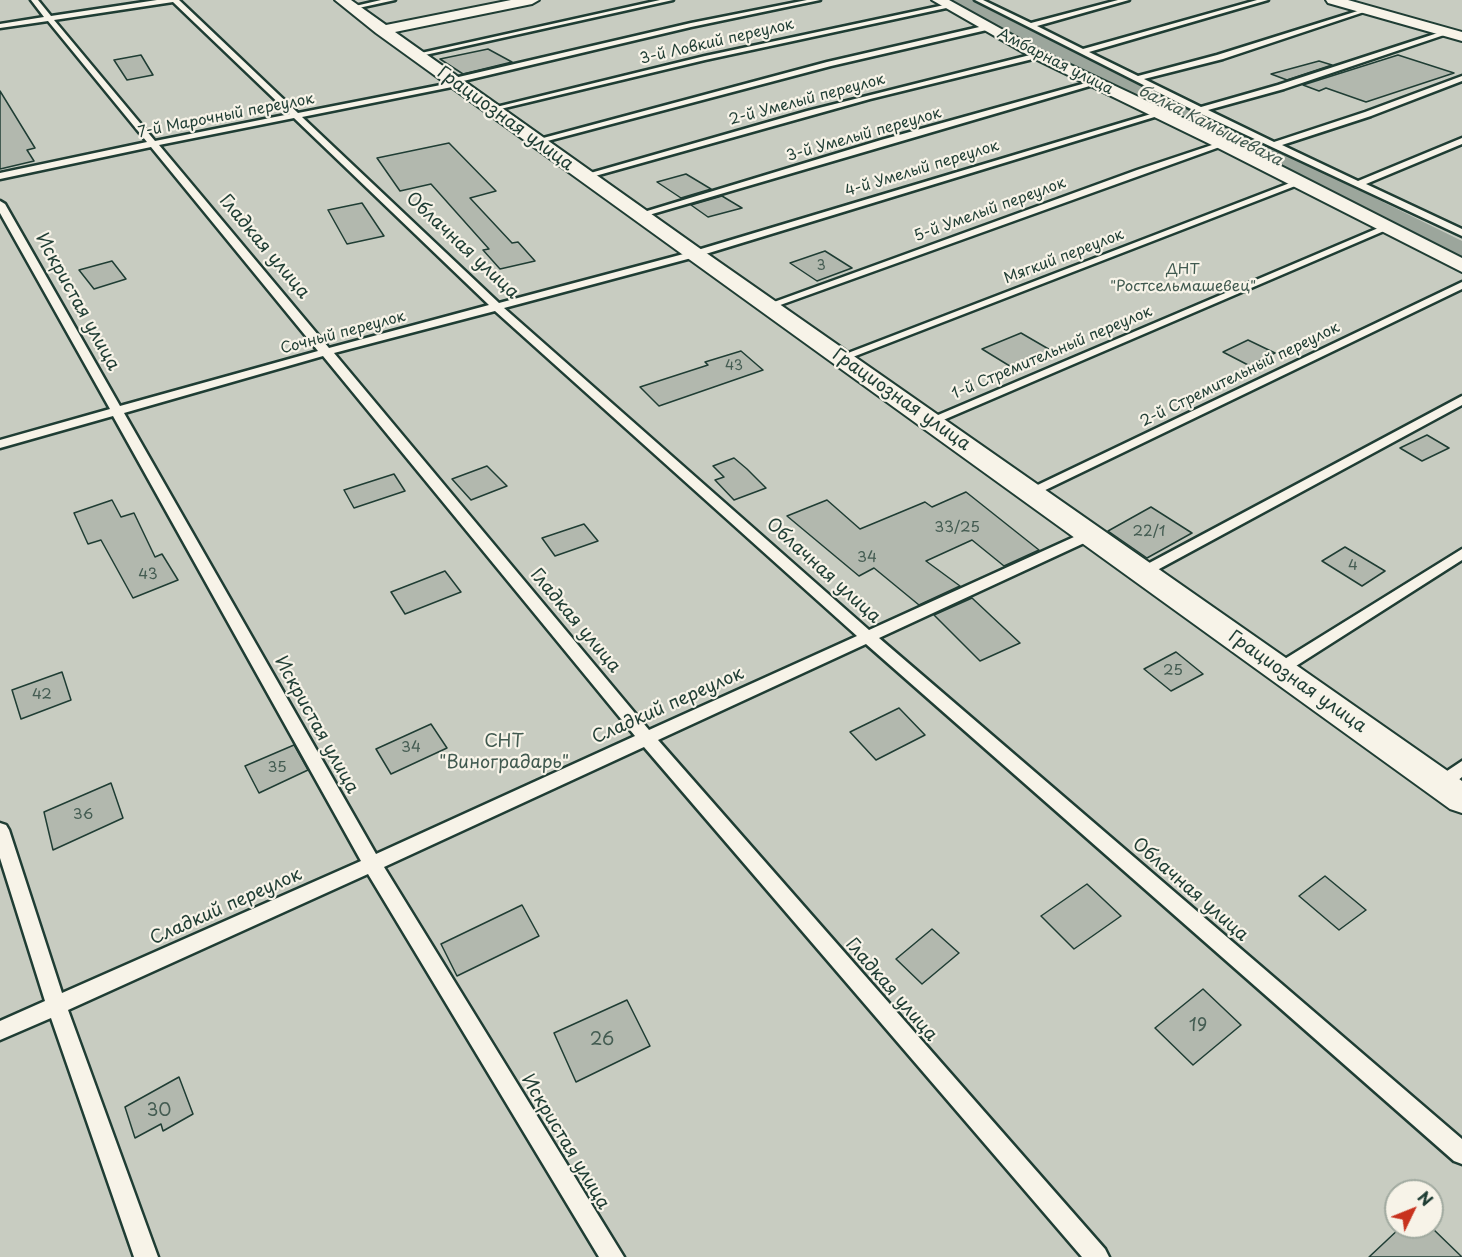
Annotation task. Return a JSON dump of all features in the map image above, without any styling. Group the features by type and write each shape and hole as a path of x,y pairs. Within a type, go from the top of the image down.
{"street":[{"path":"381,30 532,0"},
{"path":"1333,0 1462,38"},
{"name":"Амбарная улица","path":"944,3 1038,55 1224,144 1462,266"},
{"name":"Грациозная улица","path":"348,4 585,176 1462,799"}],"lane":[{"name":"Гладкая улица","path":"34,0 151,144 646,738 1097,1257"},
{"path":"0,26 171,0"},
{"name":"Облачная улица","path":"176,0 497,307 868,637 1462,1153"},
{"path":"348,4 392,0"},
{"path":"416,55 670,0"},
{"name":"7-й Марочный переулок","path":"0,176 455,83 691,25 817,0"},
{"path":"982,2 999,0"},
{"path":"1030,26 1126,0"},
{"path":"1081,52 1264,0"},
{"path":"982,2 1200,110 1462,233"},
{"name":"3-й Ловкий переулок","path":"492,109 944,3"},
{"path":"1137,79 1220,57 1366,10"},
{"path":"536,141 830,64 988,27"},
{"path":"1200,110 1281,87 1444,32"},
{"name":"2-й Умелый переулок","path":"585,176 831,107 1038,55"},
{"path":"1273,145 1368,114 1462,78"},
{"name":"3-й Умелый переулок","path":"639,214 1096,83"},
{"name":"4-й Умелый переулок","path":"695,254 1158,113"},
{"path":"1358,184 1462,141"},
{"name":"5-й Умелый переулок","path":"768,306 1224,144"},
{"name":"Мягкий переулок","path":"841,358 1298,183"},
{"name":"Искристая улица","path":"0,204 372,864 612,1257"},
{"path":"1450,227 1462,222"},
{"name":"1-й Стремительный переулок","path":"930,421 1386,228"},
{"name":"Сочный переулок","path":"0,444 326,352 695,254"},
{"name":"2-й Стремительный переулок","path":"1030,492 1462,285"},
{"path":"1143,572 1462,400"},
{"name":"Сладкий переулок","path":"0,1031 372,864 1090,535"},
{"path":"1280,669 1462,554"},
{"path":"1441,784 1462,768"},
{"path":"0,830 56,1004 146,1257"}],"green space":[{"name":"СНТ \"Виноградарь\"","path":"0,0 1323,0 1462,41 1462,1257 0,1257"},
{"path":"1342,0 1462,0 1462,35"}],"building":[{"path":"488,49 512,62 463,74 440,59"},
{"path":"141,55 153,75 127,80 114,60"},
{"path":"1398,55 1454,73 1366,102 1326,88 1319,91 1303,85"},
{"path":"1319,61 1332,65 1287,80 1271,74"},
{"path":"0,91 35,148 27,150 34,161 0,169"},
{"path":"449,143 496,191 470,198 512,243 518,242 535,261 500,269 483,250 489,249 431,184 400,191 377,158"},
{"path":"686,174 711,189 681,198 657,182"},
{"path":"722,196 742,208 708,217 691,205"},
{"path":"362,203 384,236 347,244 328,210"},
{"path":"825,251 852,268 817,281 790,263"},
{"path":"112,261 126,279 94,289 79,270"},
{"path":"1021,333 1052,351 1013,368 982,349"},
{"path":"1248,340 1275,353 1250,366 1223,352"},
{"path":"741,351 763,370 659,406 640,387 708,365 705,362"},
{"path":"1427,435 1449,448 1422,461 1400,448"},
{"path":"734,458 766,488 734,500 715,480 724,477 713,466"},
{"path":"487,466 507,486 471,500 452,479"},
{"path":"394,474 405,491 354,508 344,490"},
{"path":"966,492 1039,550 1004,566 972,540 926,561 960,586 919,605 874,568 859,576 787,516 827,500 860,529 925,502 932,507"},
{"path":"112,500 121,517 134,513 155,557 162,554 178,580 133,598 101,540 88,544 74,513"},
{"path":"1151,507 1192,533 1147,558 1108,531"},
{"path":"584,524 598,541 555,556 542,538"},
{"path":"1345,547 1385,571 1362,586 1322,561"},
{"path":"445,571 461,592 405,614 391,592"},
{"path":"972,598 1020,643 980,661 934,615"},
{"path":"1176,652 1203,674 1171,691 1144,669"},
{"path":"62,672 71,700 21,719 12,690"},
{"path":"899,708 925,735 876,760 850,732"},
{"path":"431,724 447,748 391,774 376,749"},
{"path":"294,745 308,770 259,793 245,766"},
{"path":"111,783 123,818 53,850 44,812"},
{"path":"1325,876 1366,910 1339,930 1299,896"},
{"path":"1087,884 1121,916 1074,949 1041,916"},
{"path":"522,905 539,936 457,976 441,944"},
{"path":"932,929 959,953 922,984 896,959"},
{"path":"1203,989 1241,1025 1193,1065 1155,1028"},
{"path":"627,1000 650,1046 576,1082 554,1033"},
{"path":"179,1077 193,1114 163,1131 161,1124 135,1138 125,1107"},
{"path":"1388,1239 1443,1239 1462,1257 1369,1257"}],"waterway":[{"name":"балка Камышеваха","path":"957,0 1462,253"}],"park label":[{"name":"ДНТ \"Ростсельмашевец\"","path":"1183,278"}]}
